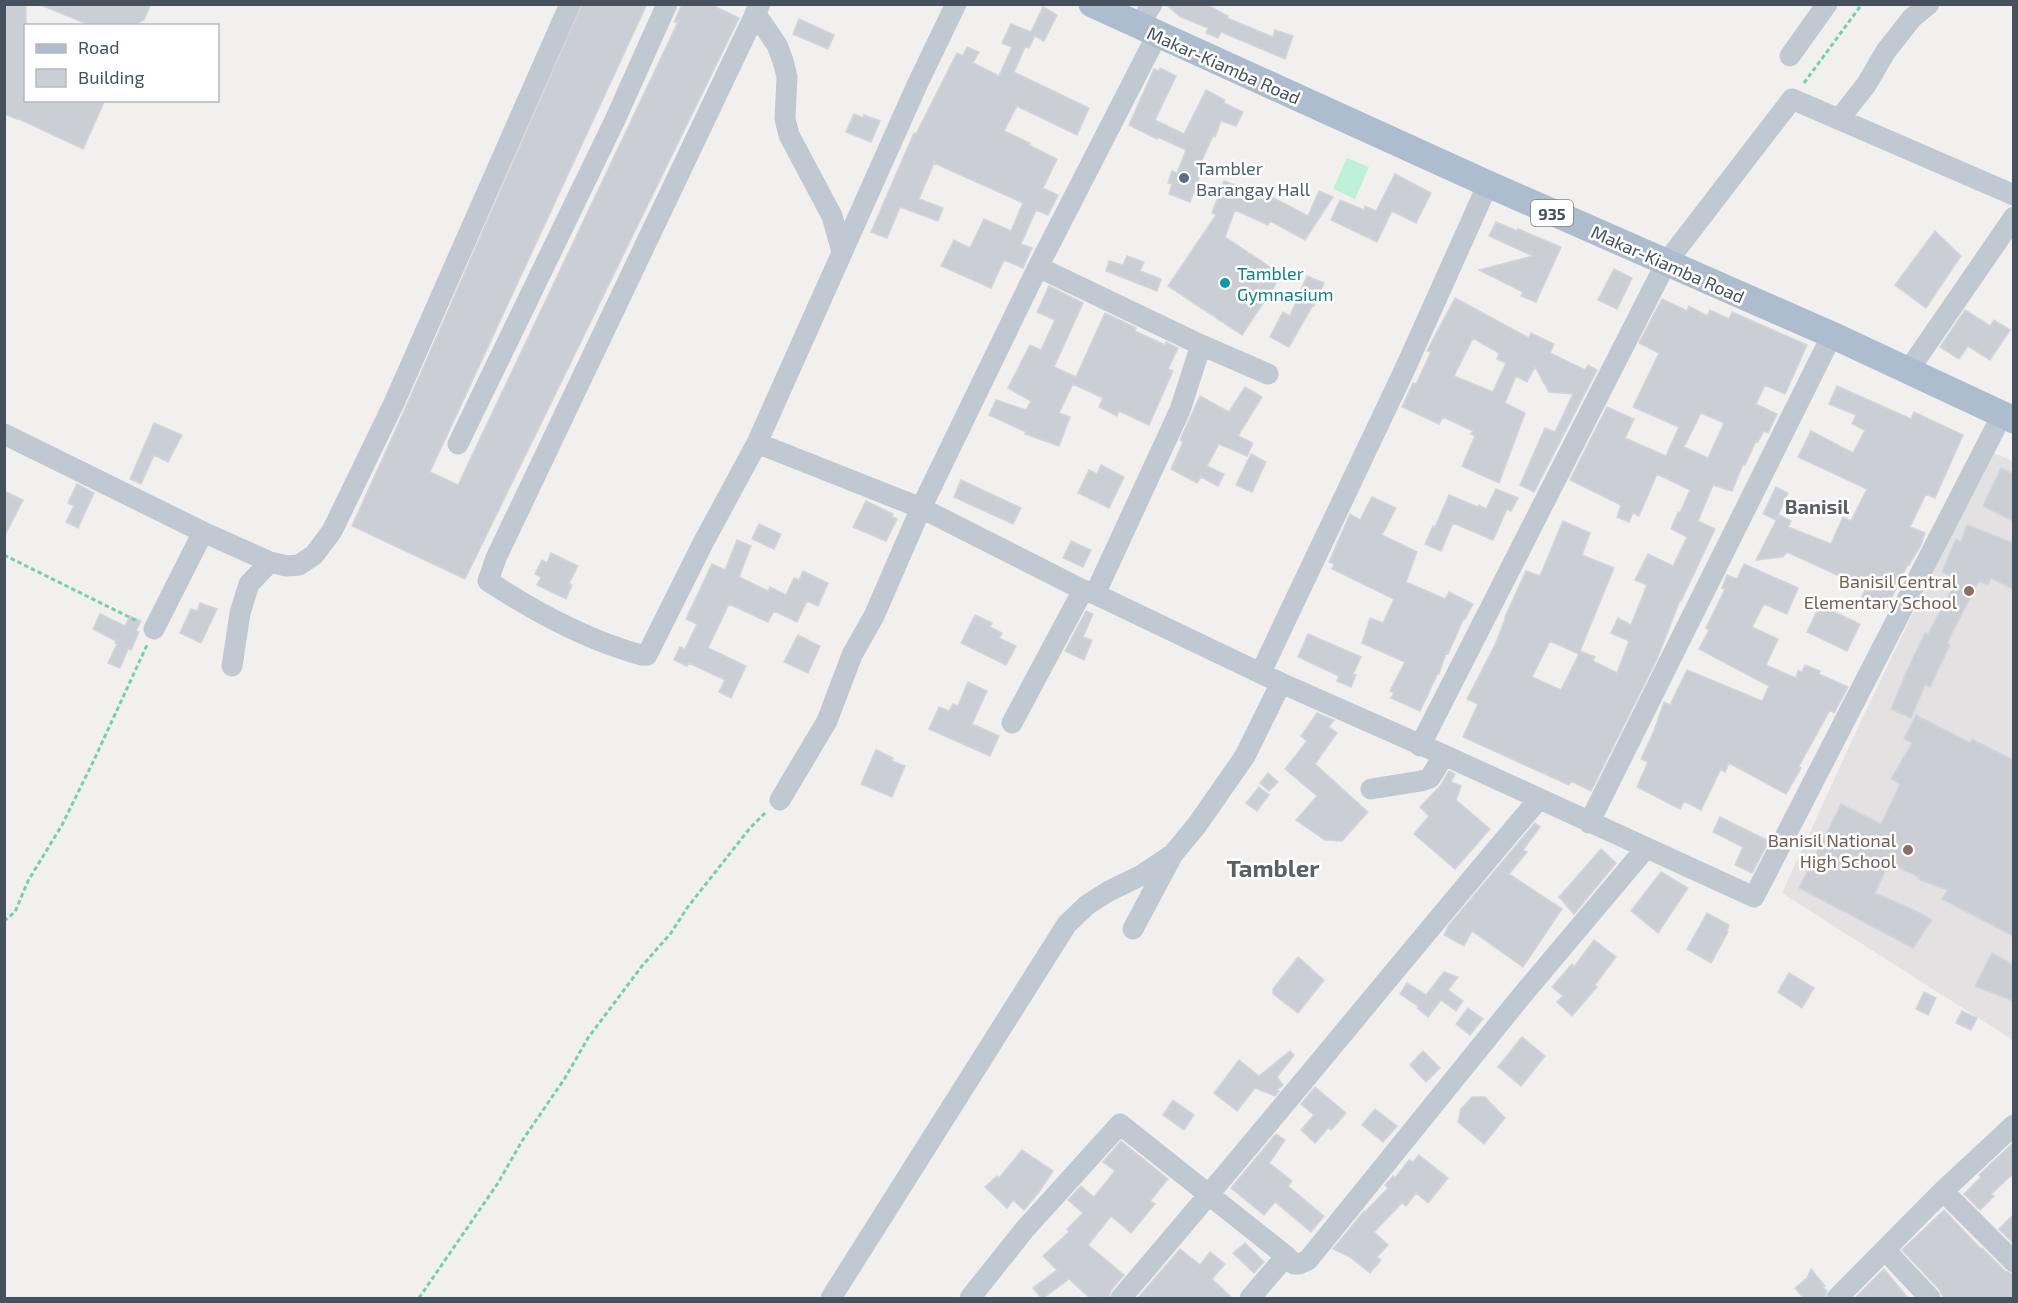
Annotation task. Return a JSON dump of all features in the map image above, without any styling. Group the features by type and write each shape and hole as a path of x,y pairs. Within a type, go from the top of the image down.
{"main road":[{"name":"Makar-Kiamba Road","path":"1092,4 1147,31 1488,184 1832,335 2008,417"}],"street":[{"path":"4,434 203,532 270,562 286,566 299,565 314,555 332,531 394,403 570,4"},
{"path":"459,444 615,120 667,4"},
{"path":"758,9 496,558 488,581 535,609 597,640 641,655 648,655 703,543 757,443 917,85 956,4"},
{"path":"780,800 827,721 852,655 874,616 921,508 1038,267 1147,31 1152,4"},
{"path":"1790,56 1827,4"},
{"path":"1840,118 1866,85 1886,51 1912,18 1929,4"},
{"path":"758,9 777,45 787,77 785,119 789,135 832,216 842,252"},
{"path":"1420,746 1666,263 1792,99 2013,195"},
{"path":"1261,672 1404,371 1488,184"},
{"path":"1908,371 2013,217"},
{"path":"1038,267 1201,345 1268,374"},
{"path":"1589,822 1832,335"},
{"path":"1012,723 1089,592 1180,410 1201,345"},
{"path":"757,443 921,508 1089,592 1281,682 1754,897 2008,417"},
{"path":"154,629 203,532"},
{"path":"232,666 240,613 249,584 270,562"},
{"path":"1133,929 1173,854 1234,775 1281,682"},
{"path":"1371,789 1430,778 1444,755"},
{"path":"1121,1299 1415,944 1539,799"},
{"path":"970,1299 1025,1229 1120,1124 1210,1194 1294,1264 1308,1260 1519,999 1646,848"},
{"path":"831,1299 1067,924 1086,905 1143,875 1173,854"},
{"path":"1838,1299 1943,1191 2012,1131"},
{"path":"1943,1191 2013,1262"},
{"path":"1885,1250 1930,1299"},
{"path":"1250,1299 1286,1256"}],"path":[{"path":"1792,99 1862,4"},
{"path":"4,555 154,629 124,698 62,825 28,881 15,912 4,921"},
{"path":"419,1299 566,1078 588,1038 750,828 780,800"}],"shaded area":[{"path":"1991,452 2013,461 2013,1040 1782,893 1861,721"}],"green space":[{"path":"1347,158 1369,167 1355,199 1333,189"}],"building":[{"path":"4,4 26,4 24,102 104,102 83,149 4,114"},
{"path":"151,4 144,20 136,24 87,24 41,5"},
{"path":"582,4 647,4 430,472 458,485 678,22 674,22 682,4 710,4 739,18 465,579 352,526"},
{"path":"1165,4 1205,4 1228,16 1227,18 1273,37 1275,30 1293,36 1285,59 1221,32 1218,38 1206,33 1208,28 1181,17"},
{"path":"1043,7 1057,15 1044,41 1035,36 1029,48 1025,47 1014,72 1089,108 1077,135 1017,106 1004,131 1057,159 1043,188 1058,195 1048,215 1036,210 1021,244 1032,248 1023,268 1004,260 991,288 941,266 954,240 970,248 984,219 1011,231 1023,203 934,163 919,199 943,208 938,221 900,207 887,238 871,232 914,133 916,134 957,53 963,56 967,47 979,52 973,63 999,76 1012,47 1002,43 1011,24 1031,32"},
{"path":"799,19 834,35 828,49 793,34"},
{"path":"1160,68 1176,76 1155,120 1184,134 1206,90 1225,100 1224,103 1243,112 1236,126 1221,121 1198,169 1202,171 1190,202 1169,194 1172,184 1168,183 1172,171 1177,173 1186,150 1129,125 1154,69 1159,71"},
{"path":"854,114 880,121 871,142 846,132"},
{"path":"1395,174 1431,193 1416,223 1392,211 1377,242 1331,220 1340,200 1364,210 1365,206 1376,211"},
{"name":"Tambler Gymnasium","path":"1224,181 1263,195 1264,193 1308,216 1319,191 1333,197 1305,240 1270,221 1268,225 1235,210 1225,237 1282,275 1242,335 1168,286 1216,215 1212,213"},
{"path":"1496,222 1561,247 1536,302 1521,296 1523,292 1479,270 1533,256 1489,236"},
{"path":"1935,231 1961,256 1926,308 1895,285"},
{"path":"1127,256 1144,262 1140,271 1161,279 1157,291 1106,271 1109,261 1123,265"},
{"path":"1614,269 1632,278 1617,309 1598,300"},
{"path":"1307,276 1324,283 1314,306 1289,347 1270,337 1283,312 1290,316"},
{"path":"1049,286 1083,303 1054,367 1076,377 1105,313 1136,328 1135,331 1165,345 1166,342 1178,348 1168,369 1173,371 1149,425 1119,411 1117,416 1099,407 1103,398 1073,384 1059,413 1070,417 1059,446 1025,434 1026,432 989,415 996,400 1026,410 1031,401 1008,388 1030,345 1041,350 1055,320 1037,312"},
{"path":"1455,298 1529,338 1531,333 1554,344 1550,353 1585,370 1588,365 1597,370 1534,492 1520,485 1545,428 1555,432 1573,394 1549,392 1535,367 1527,382 1516,376 1505,403 1525,413 1499,483 1462,466 1475,436 1471,434 1473,431 1443,417 1439,424 1402,407 1431,352 1427,351","holes":["1473,338 1499,353 1497,359 1506,363 1493,392 1454,376"]},
{"path":"1662,299 1687,311 1689,306 1707,316 1710,310 1729,319 1732,312 1807,345 1785,394 1765,385 1756,404 1777,414 1768,433 1764,431 1758,442 1756,441 1732,491 1713,485 1698,521 1715,529 1680,600 1657,659 1591,791 1571,781 1569,785 1463,737 1478,704 1467,699 1495,645 1526,571 1540,576 1563,521 1590,533 1582,555 1614,568 1580,651 1595,657 1593,661 1617,673 1629,641 1611,633 1618,618 1631,625 1647,585 1635,580 1648,554 1673,566 1687,537 1671,529 1690,490 1657,474 1639,516 1633,513 1629,522 1617,517 1621,505 1570,480 1607,407 1634,419 1625,438 1666,456 1679,427 1633,407 1659,353 1639,343","holes":["1701,413 1724,423 1708,458 1684,447","1550,641 1579,654 1561,690 1532,677"]},
{"path":"1965,310 1990,326 1994,320 2010,330 1990,360 1968,346 1959,359 1940,347"},
{"path":"1837,386 1911,419 1914,412 1963,435 1935,498 1926,494 1910,527 1925,533 1921,545 1908,564 1885,611 1860,600 1866,588 1787,552 1783,557 1756,560 1779,515 1791,521 1788,527 1831,544 1843,517 1851,521 1867,489 1798,457 1811,431 1853,453 1865,430 1852,424 1856,415 1829,404"},
{"path":"1245,387 1262,397 1238,436 1253,443 1247,456 1219,444 1207,466 1224,474 1218,486 1201,477 1197,483 1171,469 1183,442 1180,440 1200,396 1229,412"},
{"path":"154,423 182,435 168,462 154,455 141,484 130,479"},
{"path":"1251,454 1266,462 1252,492 1236,485"},
{"path":"1101,465 1124,477 1109,508 1078,493 1089,470 1097,474"},
{"path":"2001,468 2013,474 2013,521 1983,506"},
{"path":"961,480 1021,508 1013,524 954,497"},
{"path":"77,484 94,493 78,528 66,522 74,506 68,503"},
{"path":"1776,487 1788,493 1776,520 1763,514"},
{"path":"1496,489 1518,498 1511,511 1507,509 1493,540 1453,523 1441,551 1425,544 1449,495 1486,509"},
{"path":"4,491 23,500 4,537"},
{"path":"1372,497 1396,508 1382,535 1417,552 1406,582 1445,599 1449,592 1473,604 1448,654 1446,653 1439,674 1420,711 1391,698 1394,693 1390,691 1405,662 1362,643 1370,618 1383,623 1394,599 1332,569 1334,564 1329,562 1350,514 1360,520"},
{"path":"866,501 893,514 892,517 897,519 886,541 853,527"},
{"path":"759,524 781,534 774,549 752,539"},
{"path":"1967,525 2013,543 2013,589 1991,578 1988,585 1979,581 1947,643 1950,645 1930,687 1925,685 1911,718 1891,709 1925,633 1928,634 1957,579 1942,572 1956,539 1961,542"},
{"path":"737,540 751,546 739,577 768,591 770,587 786,595 794,578 799,580 803,571 828,583 818,606 807,601 797,622 774,611 768,622 729,604 708,648 746,666 731,698 719,692 725,680 689,663 687,666 674,660 680,647 685,649 697,624 686,619 712,564 725,570"},
{"path":"1071,541 1091,550 1083,567 1063,558"},
{"path":"551,553 578,566 569,583 572,585 566,599 537,585 541,577 535,574 542,560 547,563"},
{"path":"1744,564 1798,588 1787,614 1764,604 1752,627 1778,639 1766,665 1796,678 1798,671 1802,672 1805,665 1848,687 1834,713 1830,710 1786,794 1729,763 1725,772 1721,769 1701,810 1684,801 1680,809 1637,787 1648,762 1641,759 1664,702 1670,705 1687,670 1762,701 1769,686 1699,649 1709,630 1706,628 1725,589 1722,588 1727,575 1737,579"},
{"path":"200,603 217,609 201,643 180,633 191,609 197,611"},
{"path":"1820,605 1860,624 1847,651 1807,632"},
{"path":"1086,611 1093,614 1083,637 1092,640 1084,660 1065,651"},
{"path":"100,614 125,626 130,616 141,621 131,650 128,649 120,668 108,663 117,644 116,641 93,629"},
{"path":"975,615 992,623 990,627 1002,633 999,638 1016,646 1006,665 961,643"},
{"path":"1308,634 1361,657 1353,674 1356,675 1351,687 1337,681 1339,676 1298,657"},
{"path":"798,635 820,646 808,673 784,662"},
{"path":"968,682 987,691 972,724 999,736 990,756 929,729 939,707 949,711 953,704 958,706"},
{"path":"1317,713 1334,720 1329,727 1337,733 1315,764 1368,812 1342,841 1325,840 1296,820 1317,796 1285,769 1307,741 1301,736"},
{"path":"1916,715 1970,743 1972,739 2013,760 2013,936 1942,899 1948,890 1918,879 1919,877 1889,863 1875,893 1932,920 1913,948 1799,888 1841,804 1881,824 1900,784 1891,779 1912,743 1904,739"},
{"path":"876,750 893,758 892,761 905,766 892,797 861,784"},
{"path":"1449,771 1455,774 1451,782 1461,786 1456,800 1490,829 1455,869 1414,834 1429,816 1420,807 1441,785"},
{"path":"1268,773 1278,782 1269,791 1260,783"},
{"path":"1259,787 1269,795 1257,811 1246,803"},
{"path":"1720,817 1769,841 1752,873 1735,865 1743,847 1713,832"},
{"path":"1535,823 1540,827 1523,850 1527,852 1509,874 1562,909 1523,967 1472,931 1464,946 1444,935 1449,925"},
{"path":"1601,849 1616,863 1574,914 1559,897"},
{"path":"1661,872 1688,888 1658,933 1631,911"},
{"path":"1707,913 1729,925 1728,932 1711,963 1687,949"},
{"path":"1594,940 1616,957 1595,985 1597,987 1572,1016 1557,1002 1563,996 1552,987 1572,964 1574,967"},
{"path":"1992,953 2013,965 2013,1001 1975,986"},
{"path":"1298,957 1324,980 1298,1013 1273,994 1273,989"},
{"path":"1444,972 1458,977 1448,990 1463,1001 1456,1011 1441,1000 1428,1017 1417,1008 1418,1006 1400,994 1407,983 1426,995"},
{"path":"1789,973 1814,988 1802,1008 1778,992"},
{"path":"1924,992 1936,998 1928,1015 1916,1009"},
{"path":"1468,1008 1483,1019 1470,1035 1456,1024"},
{"path":"1962,1011 1977,1018 1971,1030 1956,1023"},
{"path":"1522,1037 1545,1056 1521,1086 1498,1067"},
{"path":"1290,1051 1294,1055 1277,1077 1283,1085 1277,1090 1279,1091 1275,1096 1255,1088 1237,1111 1214,1093 1239,1060 1259,1076"},
{"path":"1423,1051 1440,1068 1426,1082 1410,1065"},
{"path":"1315,1087 1346,1113 1315,1143 1301,1130 1314,1115 1301,1104"},
{"path":"1472,1097 1485,1097 1505,1118 1484,1144 1458,1122 1461,1109"},
{"path":"1173,1100 1194,1115 1184,1130 1163,1115"},
{"path":"1375,1109 1397,1126 1383,1142 1362,1125"},
{"path":"1276,1134 1285,1140 1269,1163 1292,1181 1288,1186 1324,1216 1311,1232 1275,1202 1264,1215 1231,1188"},
{"path":"1121,1141 1168,1179 1150,1201 1155,1204 1131,1233 1111,1216 1088,1245 1124,1275 1111,1290 1109,1299 1091,1299 1069,1279 1042,1299 1033,1288 1057,1270 1043,1256 1069,1232 1067,1229 1083,1213 1068,1200 1081,1186 1094,1197 1115,1171 1103,1162"},
{"path":"2013,1143 2013,1174 1991,1194 1994,1196 1980,1210 1964,1194 1981,1177 1979,1175"},
{"path":"1022,1150 1053,1171 1024,1210 1013,1200 1007,1208 985,1187 997,1176 999,1178"},
{"path":"1419,1155 1448,1178 1428,1203 1416,1193 1406,1206 1402,1203 1374,1232 1388,1245 1377,1257 1381,1260 1370,1273 1350,1257 1333,1249 1364,1211 1388,1188 1385,1185 1393,1176 1395,1178 1409,1160 1413,1162"},
{"path":"1944,1210 1981,1249 2005,1271 2013,1274 2013,1299 1944,1299 1939,1289 1902,1250"},
{"path":"2013,1215 2013,1240 2012,1242 1999,1229"},
{"path":"1245,1243 1264,1262 1254,1273 1233,1253"},
{"path":"1180,1249 1200,1265 1210,1252 1225,1264 1212,1279 1233,1299 1137,1299"},
{"path":"1811,1269 1825,1286 1823,1287 1827,1291 1825,1299 1804,1299 1795,1288 1807,1278"},
{"path":"1884,1269 1909,1299 1854,1299"}],"place":[{"name":"Tambler Barangay Hall","path":"1184,178"},
{"name":"Tambler Gymnasium","path":"1225,283"},
{"name":"Banisil Central Elementary School","path":"1969,591"},
{"name":"Banisil National High School","path":"1908,850"}],"district":[{"name":"Banisil","path":"1817,506"},
{"name":"Tambler","path":"1273,867"}]}
